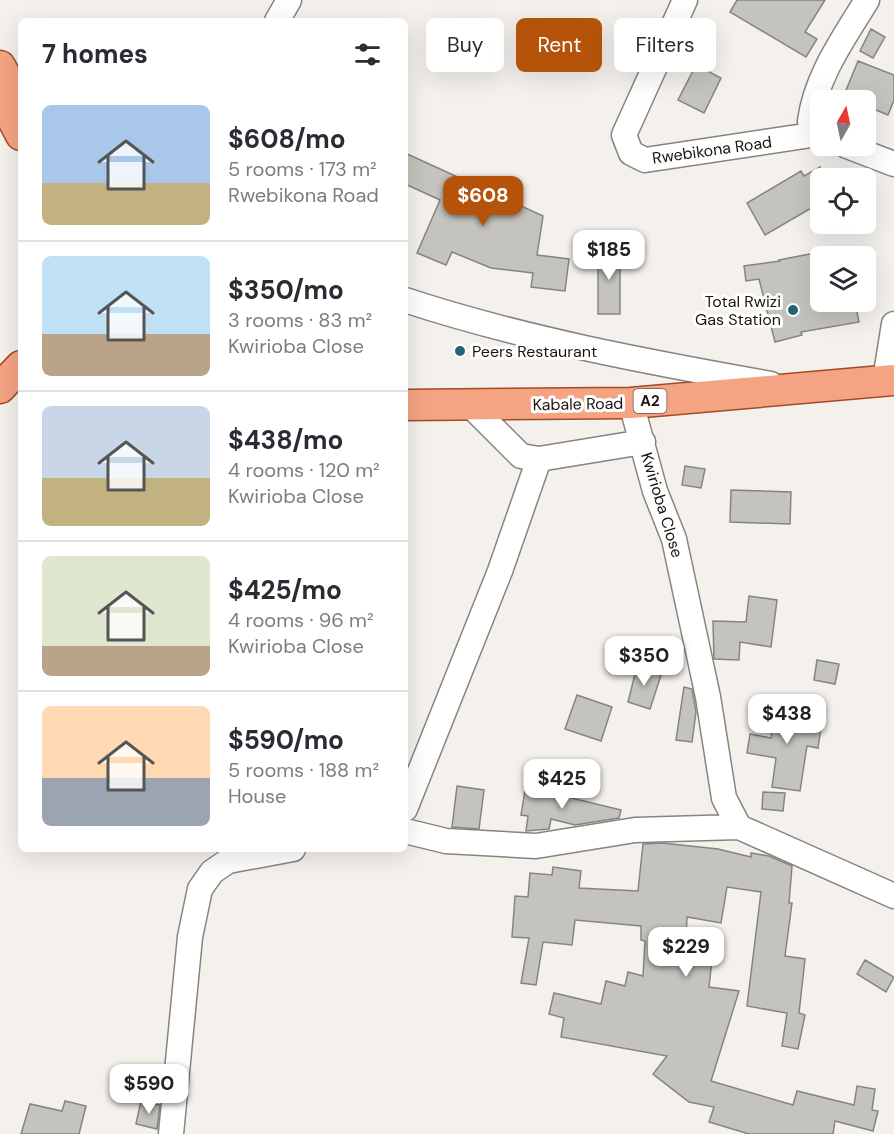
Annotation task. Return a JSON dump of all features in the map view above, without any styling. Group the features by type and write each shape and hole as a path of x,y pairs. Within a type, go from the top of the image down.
{"main road":[{"path":"0,66 18,99"},
{"path":"0,95 18,129"},
{"path":"0,388 18,369"},
{"name":"Kabale Road","path":"408,405 631,403 889,380"},
{"path":"0,402 18,403"}],"street":[{"name":"Rwebikona Road","path":"685,0 624,135 631,153 645,160 810,135"},
{"path":"818,90 825,70 867,0"},
{"path":"873,156 894,164"},
{"path":"408,301 471,322 544,339 799,389"},
{"path":"889,380 894,324"},
{"name":"Kwirioba Close","path":"631,403 656,491 674,539 708,697 724,798 739,827"},
{"path":"470,405 521,456 538,459 643,442"},
{"path":"408,801 500,571 538,459"},
{"path":"408,832 446,841 536,846 635,830 739,827 894,896"},
{"path":"171,1134 190,937 200,889 212,872 228,861 277,852"}],"building":[{"path":"737,0 825,0 805,32 817,39 806,57 730,12"},
{"path":"871,29 885,37 873,58 860,51"},
{"path":"858,61 894,75 894,100 888,115 876,110 876,90 846,90"},
{"path":"692,72 709,72 721,78 704,113 678,100"},
{"path":"408,154 543,216 537,255 569,259 565,291 531,287 533,273 491,268 452,252 446,265 417,253 440,200 408,185"},
{"path":"801,171 804,176 810,173 810,209 765,235 747,203"},
{"path":"620,248 620,314 598,314 598,249"},
{"path":"810,254 810,312 857,312 859,322 801,332 802,335 775,342 759,279 746,281 744,266"},
{"path":"685,466 705,469 701,488 682,485"},
{"path":"731,490 791,492 790,524 730,522"},
{"path":"749,596 777,600 771,647 740,642 739,660 714,659 713,621 746,622"},
{"path":"817,660 839,664 835,684 814,680"},
{"path":"637,666 662,672 650,709 628,702"},
{"path":"684,687 692,689 696,712 692,742 676,740"},
{"path":"577,695 612,707 601,741 565,729"},
{"path":"776,697 794,700 792,717 822,721 818,748 807,746 800,791 772,787 776,758 747,753 750,734 771,738"},
{"path":"457,786 484,790 479,829 452,827"},
{"path":"525,790 543,791 621,810 619,818 575,825 551,819 549,829 526,831 528,816 521,815"},
{"path":"763,792 785,793 783,811 762,809"},
{"path":"662,843 718,849 751,857 751,853 769,856 792,866 789,903 792,903 785,956 805,959 799,1013 805,1015 798,1049 782,1046 787,1013 747,1006 761,892 727,887 721,923 687,917 685,957 712,960 709,987 739,991 711,1081 793,1105 797,1091 854,1105 857,1086 875,1089 872,1110 878,1111 873,1131 835,1121 833,1134 749,1134 709,1122 714,1107 689,1102 653,1074 667,1056 561,1037 564,1018 549,1014 554,993 601,1004 606,981 625,986 628,972 643,976 645,941 641,940 641,926 575,920 572,945 543,942 536,985 521,983 529,938 512,937 515,896 528,897 530,873 552,875 553,867 581,871 579,888 638,891 643,844"},
{"path":"865,960 894,977 886,992 857,974"},
{"path":"65,1101 86,1106 79,1134 21,1134 30,1104 62,1111"},
{"path":"141,1101 160,1105 157,1129 136,1124"}],"place":[{"name":"Total Rwizi Gas Station","path":"793,310"},
{"name":"Peers Restaurant","path":"460,351"}]}
